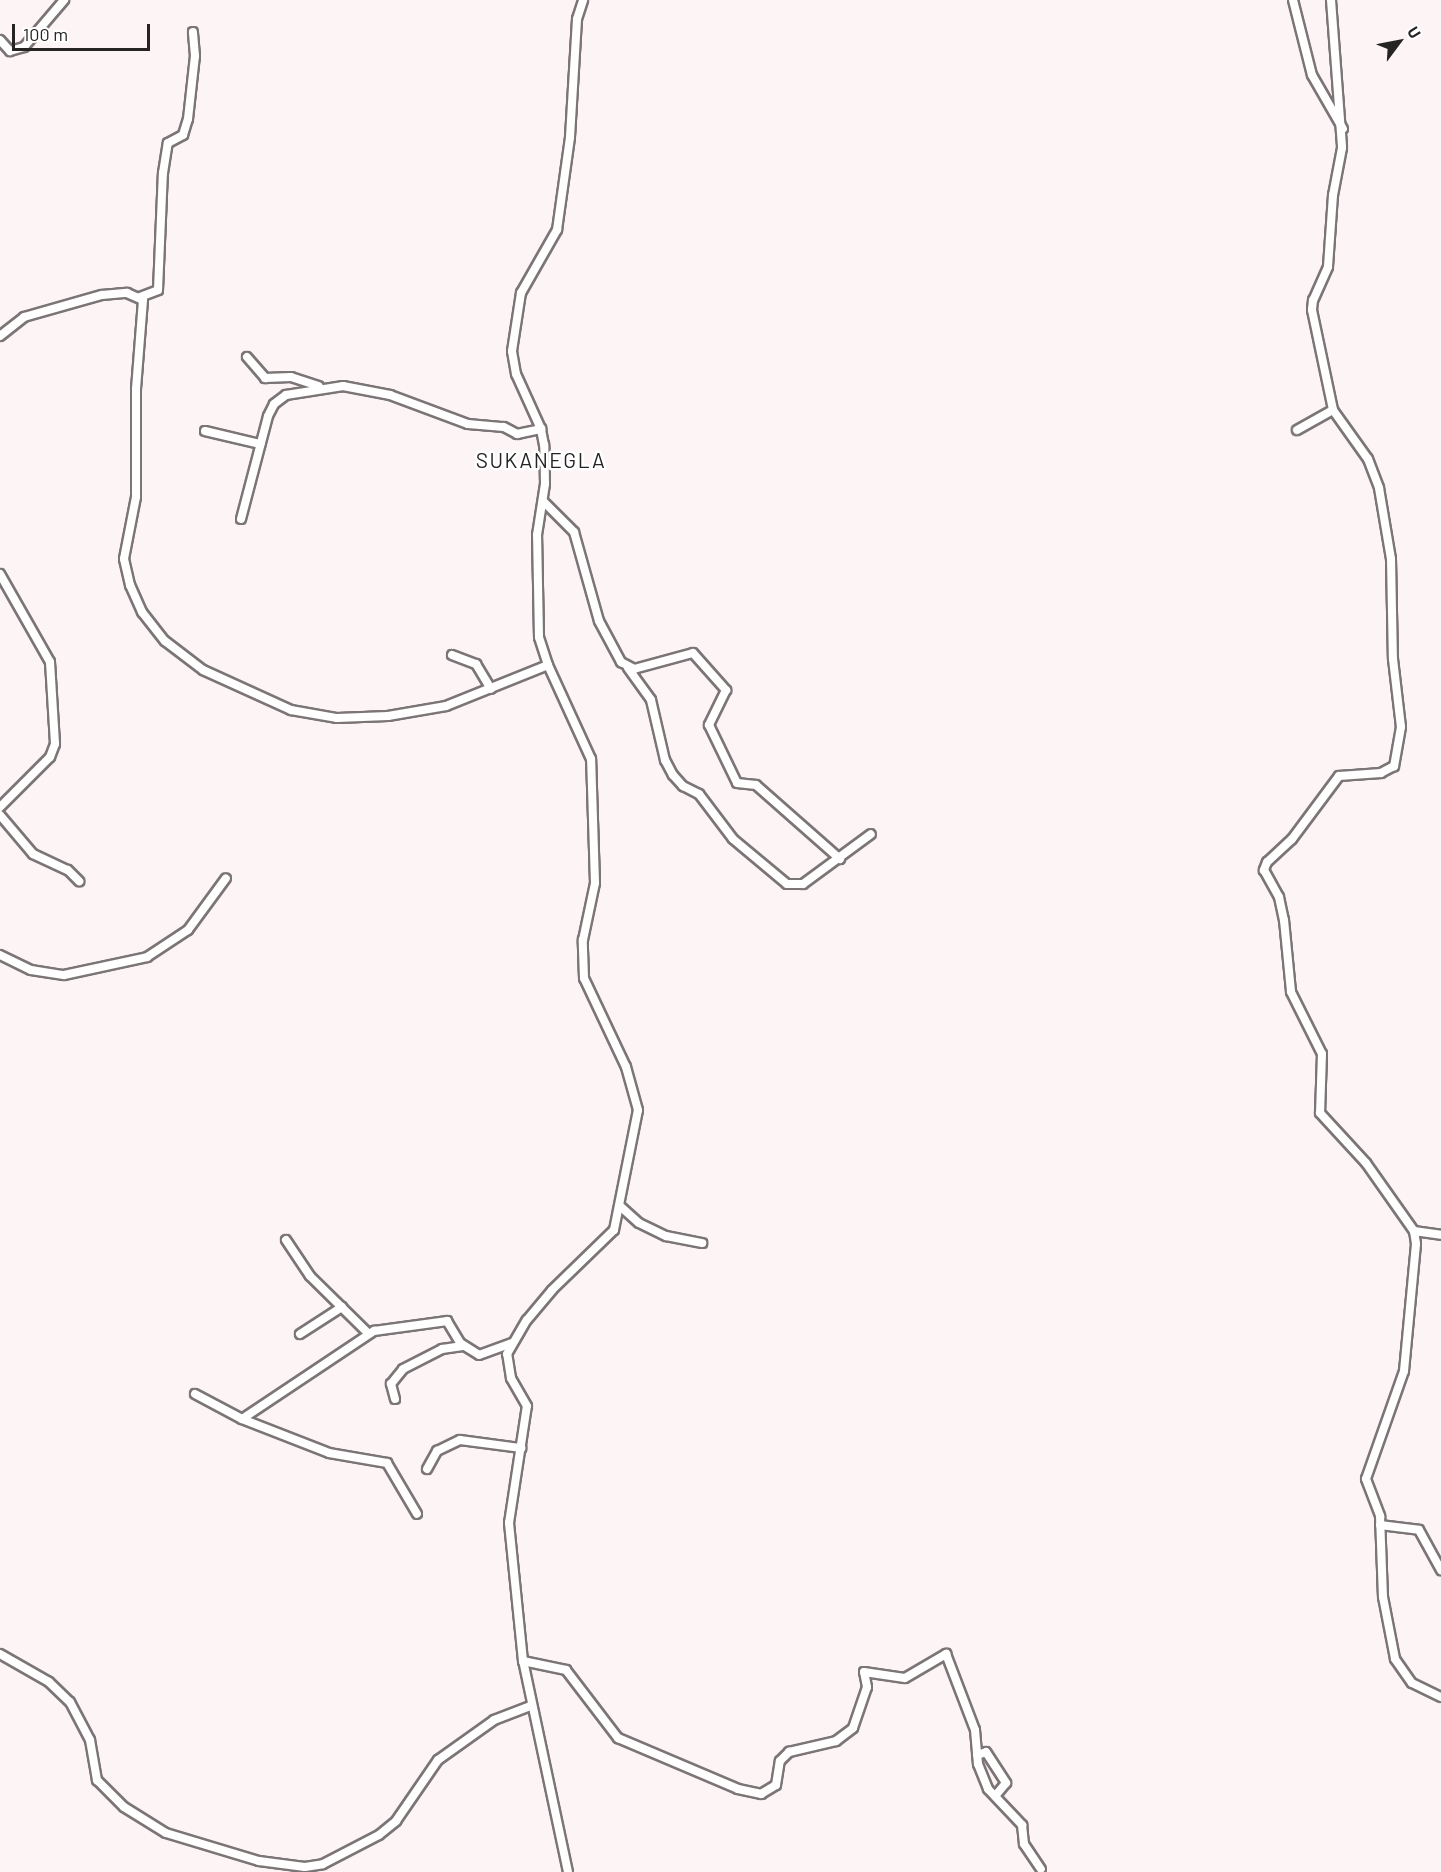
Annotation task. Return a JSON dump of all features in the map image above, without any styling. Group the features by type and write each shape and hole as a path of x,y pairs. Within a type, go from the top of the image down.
{"street":[{"path":"0,40 10,51 24,47 64,0"},
{"path":"568,1872 530,1706 523,1661 509,1523 527,1406 508,1368 512,1343 552,1290 610,1235 620,1206 638,1110 626,1067 584,978 583,940 595,883 591,759 548,665 537,610 537,535 543,501 541,429 516,374 513,329 521,293 557,230 570,137 577,19 584,0"},
{"path":"1293,0 1312,75 1343,129"},
{"path":"1330,0 1343,129 1328,267 1313,300 1321,366 1333,410 1368,459 1379,488 1391,560 1393,659 1401,727 1396,763 1386,772 1339,776 1292,838 1267,862 1264,870 1279,897 1284,920 1291,992 1322,1054 1319,1111 1366,1163 1414,1231 1416,1244 1404,1371 1366,1479 1380,1512 1383,1597 1395,1659 1412,1683 1441,1697"},
{"path":"0,336 24,317 46,310 110,294 140,297 158,290 163,173 168,143 183,135 188,119 195,56 193,32"},
{"path":"140,297 145,311 136,389 136,497 124,559 130,585 142,612 165,641 203,670 291,710 324,717 388,716 428,710 472,698 548,665"},
{"path":"247,357 265,378 291,377 321,387"},
{"path":"241,519 260,444 274,404 286,395 321,387 343,386 390,395 462,422 504,427 514,433 541,429"},
{"path":"1297,430 1333,410"},
{"path":"205,431 260,444"},
{"path":"543,501 574,532 603,634 651,700 668,767 683,786 699,794 733,839 793,886 803,884 871,834"},
{"path":"0,574 51,662 55,744 50,757 0,807"},
{"path":"627,666 634,669 693,652 726,690 709,725 734,779 741,785 756,785 840,859"},
{"path":"452,655 476,664 491,688"},
{"path":"0,816 33,854 68,870 79,881"},
{"path":"0,955 31,970 64,975 147,957 188,930 226,878"},
{"path":"620,1206 639,1223 666,1236 702,1243"},
{"path":"1414,1231 1441,1235"},
{"path":"286,1240 310,1276 368,1333"},
{"path":"300,1334 342,1307"},
{"path":"243,1419 368,1333 447,1321 463,1346 480,1355 512,1343"},
{"path":"395,1399 391,1384 404,1369 442,1349 463,1346"},
{"path":"195,1394 243,1419 341,1457 387,1463 417,1515"},
{"path":"427,1470 437,1451 460,1440 521,1448"},
{"path":"1380,1525 1419,1530 1441,1570"},
{"path":"0,1654 49,1682 70,1702 90,1740 97,1780 124,1807 166,1833 259,1861 304,1867 323,1864 379,1835 396,1821 438,1760 494,1720 530,1706"},
{"path":"523,1661 566,1670 618,1738 738,1789 761,1794 776,1785 784,1755 802,1746 836,1741 853,1728 867,1687 864,1672 903,1679 945,1654 975,1730 977,1755 988,1789 1024,1827 1024,1844 1041,1869"},
{"path":"977,1755 986,1752 1006,1783 996,1795"}],"district":[{"name":"SUKANEGLA","path":"541,460"}]}
